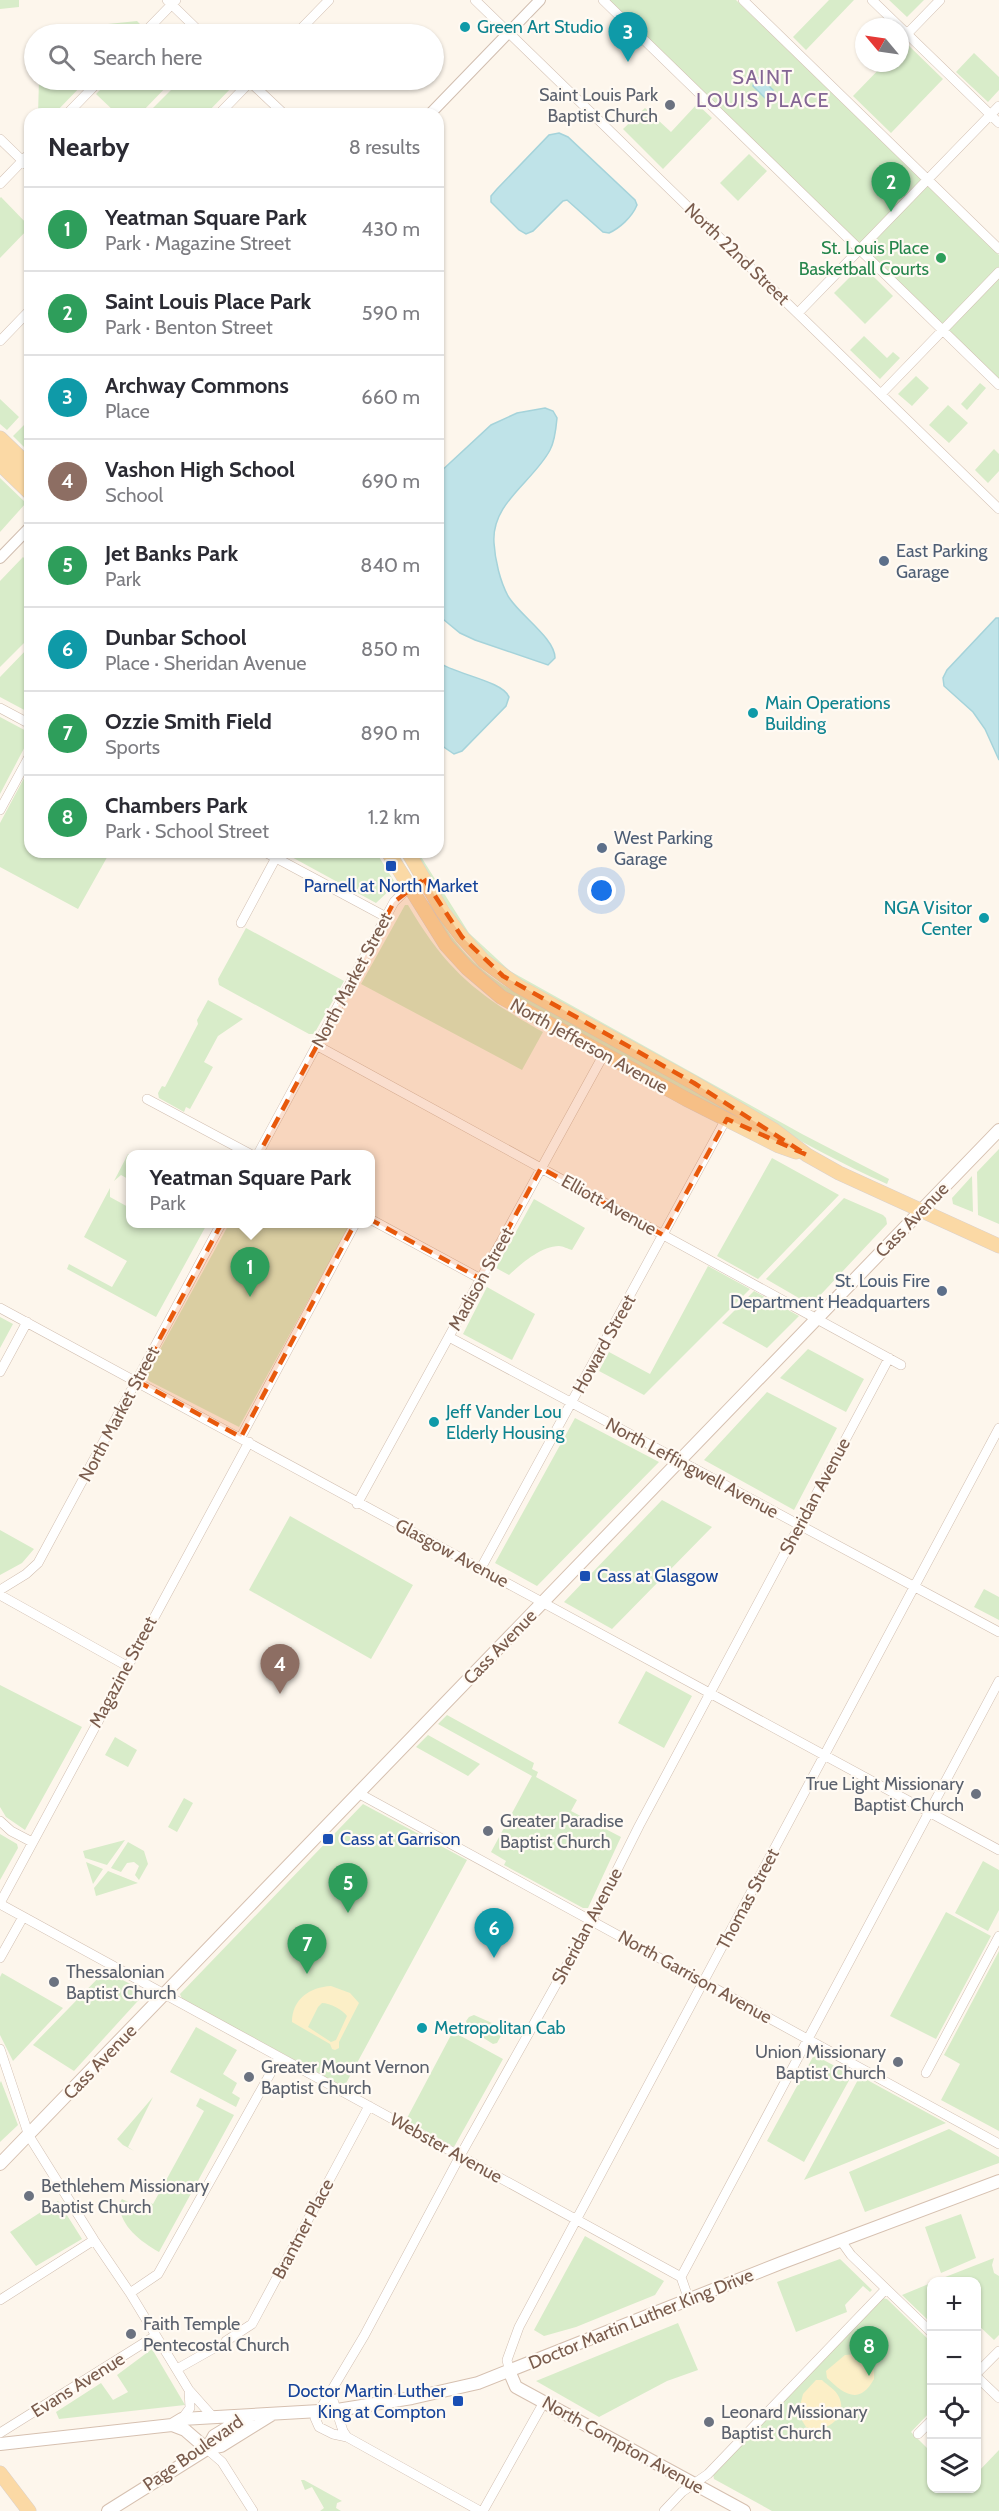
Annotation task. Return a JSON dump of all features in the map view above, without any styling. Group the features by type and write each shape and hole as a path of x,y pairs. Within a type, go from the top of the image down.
{"main road":[{"path":"0,438 24,461"},
{"path":"0,453 24,473"},
{"path":"0,464 24,487"},
{"name":"North Jefferson Avenue","path":"392,858 446,945 490,988 514,1005 726,1119 779,1146 807,1155"},
{"name":"North Jefferson Avenue","path":"412,858 462,937 479,956 503,976 694,1083 774,1130 807,1155 856,1182 999,1246"},
{"name":"Cass Avenue","path":"0,2164 999,1130"},
{"name":"Doctor Martin Luther King Drive","path":"0,2444 213,2417 337,2410 439,2393 510,2373 689,2300 999,2181"},
{"name":"North Compton Avenue","path":"510,2373 516,2387 744,2511"},
{"name":"Doctor Martin Luther King Drive","path":"207,2449 221,2446 272,2414"},
{"name":"Page Boulevard","path":"108,2511 207,2449 214,2436 249,2415"},
{"path":"177,2422 207,2449"},
{"path":"0,2473 29,2511"}],"street":[{"path":"306,24 329,0"},
{"name":"North 22nd Street","path":"475,0 999,509"},
{"path":"436,108 540,0"},
{"path":"603,0 999,385"},
{"path":"743,0 999,249"},
{"path":"872,0 891,18"},
{"path":"909,32 940,0"},
{"path":"152,24 172,2 193,24"},
{"path":"909,36 999,123"},
{"path":"73,108 90,90"},
{"path":"224,108 241,90"},
{"path":"260,90 278,108"},
{"path":"798,313 999,106"},
{"path":"0,139 24,162"},
{"path":"0,184 24,166"},
{"path":"881,394 999,272"},
{"path":"0,341 24,316"},
{"path":"0,558 24,533"},
{"path":"0,708 24,721"},
{"path":"0,810 24,766"},
{"path":"241,923 275,858"},
{"path":"282,858 386,917"},
{"name":"North Market Street","path":"261,1150 397,898 424,879"},
{"name":"Elliott Avenue","path":"316,1045 901,1365"},
{"name":"Madison Street","path":"357,1504 604,1054"},
{"path":"147,1099 241,1150"},
{"name":"Howard Street","path":"481,1568 726,1119"},
{"path":"375,1222 481,1279"},
{"name":"North Market Street","path":"0,1590 26,1574 38,1563 219,1228"},
{"name":"Magazine Street","path":"0,1904 127,1666 353,1228"},
{"name":"Glasgow Avenue","path":"0,1308 245,1440 357,1504 481,1568 999,1850"},
{"path":"0,1372 27,1322"},
{"name":"North Leffingwell Avenue","path":"449,1337 999,1632"},
{"name":"Sheridan Avenue","path":"318,2412 331,2394 592,1920 710,1692 889,1358"},
{"name":"Thomas Street","path":"510,2373 507,2360 513,2341 999,1428"},
{"path":"0,1595 127,1666"},
{"path":"689,2300 681,2277 999,1681"},
{"name":"North Garrison Avenue","path":"358,1793 999,2144"},
{"path":"0,1821 11,1831 32,1842"},
{"name":"Webster Avenue","path":"0,1904 681,2277"},
{"path":"0,1958 23,1917"},
{"path":"926,2073 999,1936"},
{"path":"0,2049 29,2136 189,2390 213,2417"},
{"path":"130,2293 158,2274 279,2058"},
{"name":"Brantner Place","path":"226,2341 252,2324 369,2106"},
{"path":"0,2300 94,2240"},
{"path":"841,2241 850,2255 930,2331"},
{"path":"664,2511 708,2474 886,2289"},
{"name":"Evans Avenue","path":"0,2433 155,2336"},
{"path":"177,2369 216,2347"},
{"path":"981,2370 999,2351"},
{"path":"981,2380 999,2398"},
{"path":"177,2422 190,2408 189,2390"},
{"path":"331,2394 347,2437"},
{"path":"318,2412 315,2418 319,2427 333,2434 347,2437 482,2511 544,2402"},
{"path":"918,2434 927,2426"},
{"path":"207,2449 222,2462 253,2511"}],"highlighted area":[{"path":"424,879 462,937 503,976 694,1083 807,1155 727,1119 663,1235 541,1168 481,1279 360,1214 241,1437 137,1381 394,902"}],"green space":[{"path":"0,0 19,0 19,7 0,9"},
{"path":"609,0 736,0 999,255 999,379"},
{"path":"829,0 854,0 806,50 793,37"},
{"path":"889,0 924,0 907,17"},
{"path":"137,21 140,24 108,24"},
{"path":"909,46 943,79 891,133 853,96 876,72 909,72"},
{"path":"974,53 999,77 999,90 988,102 956,72"},
{"path":"39,90 77,90 60,108 38,108"},
{"path":"100,90 163,90 146,108 111,108 96,94"},
{"path":"171,90 229,90 212,108 153,108"},
{"path":"697,104 712,118 663,169 623,129 645,108 671,132"},
{"path":"749,154 767,171 738,201 720,183"},
{"path":"0,198 24,221 24,233 0,258"},
{"path":"862,265 893,296 865,324 834,293"},
{"path":"864,336 887,358 893,352 900,358 880,379 850,350"},
{"path":"916,376 929,388 912,406 898,394"},
{"path":"980,383 986,388 967,410 961,404"},
{"path":"0,399 19,417 7,430 0,424"},
{"path":"948,405 968,423 949,443 929,425"},
{"path":"24,425 24,447 13,436"},
{"path":"994,449 999,454 999,471 988,483 975,470"},
{"path":"0,478 24,501 24,505 0,532"},
{"path":"24,558 24,643 0,667 0,581"},
{"path":"24,652 24,710 0,697 0,677"},
{"path":"0,717 24,730 24,748 0,794"},
{"path":"24,778 24,858 107,858 78,909 0,867 0,823"},
{"path":"294,858 380,858 394,881 394,886 376,903"},
{"path":"420,858 422,858 469,933 510,971 802,1134 889,1179 887,1184 797,1139 531,988 482,951 451,910"},
{"path":"422,896 466,954 503,985 560,1014 772,1134 719,1110 517,1001 482,976 445,936"},
{"path":"405,905 408,905 436,947 465,979 500,1006 543,1032 522,1070 361,984"},
{"path":"246,928 344,981 314,1034 309,1034 219,985 218,979"},
{"path":"208,1000 243,1019 218,1036 204,1062 213,1067 190,1109 186,1107 184,1112 159,1098 158,1093 162,1086 165,1087"},
{"path":"999,1149 999,1224 978,1215 977,1172"},
{"path":"126,1158 126,1178 121,1175 114,1181"},
{"path":"772,1158 839,1195 758,1279 717,1256"},
{"path":"972,1176 973,1212 953,1204 952,1198"},
{"path":"110,1188 110,1197 126,1206 126,1228 205,1228 156,1317 67,1269 69,1264 112,1287 127,1261 84,1237"},
{"path":"844,1198 883,1215 887,1224 811,1305 766,1279"},
{"path":"534,1199 585,1228 572,1250 562,1246 545,1249 532,1256 509,1275 496,1268"},
{"path":"227,1228 348,1228 239,1427 149,1381 146,1375"},
{"path":"708,1266 750,1289 644,1395 599,1371 609,1352 650,1374"},
{"path":"487,1287 535,1314 512,1360 463,1334"},
{"path":"754,1291 799,1316 767,1348 722,1323"},
{"path":"0,1317 13,1324 0,1348"},
{"path":"808,1349 864,1379 846,1412 780,1378"},
{"path":"767,1392 837,1428 794,1510 704,1460"},
{"path":"575,1418 659,1462 537,1586 495,1563"},
{"path":"662,1500 712,1527 612,1629 564,1602"},
{"path":"290,1516 413,1585 371,1659 249,1590"},
{"path":"0,1530 34,1549 22,1563 0,1575"},
{"path":"984,1589 999,1597 999,1620 974,1607"},
{"path":"646,1671 692,1696 664,1748 618,1723"},
{"path":"0,1685 82,1727 25,1830 6,1817 0,1807"},
{"path":"447,1715 534,1763 532,1769 538,1772 536,1777 577,1800 571,1811 621,1837 588,1908 583,1908 504,1865 506,1861 491,1852 532,1776 438,1724"},
{"path":"428,1735 480,1764 468,1776 416,1747"},
{"path":"115,1737 137,1750 128,1767 105,1755"},
{"path":"184,1798 193,1803 177,1832 168,1827"},
{"path":"363,1804 467,1860 344,2087 182,1999 180,1994"},
{"path":"0,1834 17,1844 18,1848 0,1880"},
{"path":"125,1840 107,1865 85,1858 83,1851"},
{"path":"128,1842 144,1851 148,1864 139,1880 135,1875 139,1866 134,1862 127,1863 121,1872 111,1868"},
{"path":"983,1861 999,1870 999,1910 988,1931 955,1913"},
{"path":"86,1862 103,1869 93,1884"},
{"path":"108,1871 138,1883 96,1896 94,1888"},
{"path":"946,1912 991,1936 936,2039 890,2016"},
{"path":"999,1951 999,2131 941,2100 960,2064 944,2055"},
{"path":"105,1971 146,1992 74,2071 33,2045"},
{"path":"2,1973 63,2008 13,2061 0,2035 0,1977"},
{"path":"474,2015 501,2027 503,2032 497,2043 493,2044 468,2028 466,2021"},
{"path":"196,2027 237,2050 223,2074 237,2083 232,2093 240,2098 236,2107 170,2072"},
{"path":"451,2035 459,2035 503,2059 454,2147 406,2120"},
{"path":"814,2055 852,2075 804,2162 767,2141"},
{"path":"860,2076 946,2123 804,2180"},
{"path":"1,2081 18,2125 0,2142 0,2083"},
{"path":"153,2097 128,2147 134,2151 123,2145 117,2139"},
{"path":"200,2098 234,2115 159,2252 139,2238 123,2220 119,2204 122,2199 142,2209 146,2201 153,2204 204,2111 196,2106"},
{"path":"949,2129 999,2157 999,2163 865,2212 849,2172"},
{"path":"58,2201 82,2239 36,2266 10,2232"},
{"path":"961,2214 976,2258 941,2273 925,2227"},
{"path":"585,2236 664,2281 655,2295 576,2327 544,2336 534,2330"},
{"path":"994,2258 992,2265 994,2273 999,2276 999,2335 994,2340 981,2328 981,2277 945,2277"},
{"path":"840,2259 872,2290 870,2292 863,2286 845,2305 847,2312 796,2332 777,2282"},
{"path":"927,2285 927,2319 902,2295"},
{"path":"882,2298 887,2299 927,2338 927,2415 911,2432 927,2448 927,2493 981,2493 981,2469 999,2450 999,2511 772,2511 714,2479 713,2474"},
{"path":"678,2323 698,2370 667,2381 599,2417 536,2381"},
{"path":"152,2349 185,2405 59,2419 56,2412 101,2383 113,2400 128,2392 117,2375"},
{"path":"301,2480 342,2501 337,2503 336,2508 341,2511 320,2511 324,2508 312,2487 305,2490"}],"sand":[{"path":"331,1986 350,1993 359,2003 339,2042 339,2048 335,2050 330,2044 292,2022 295,2007 299,2001 309,1992","holes":["325,2003 339,2009 347,2016 336,2040 331,2042 308,2027 318,2007"]},
{"path":"858,2354 871,2364 874,2379 863,2392 851,2395 839,2389 827,2378 826,2371 845,2355"},
{"path":"816,2380 822,2380 834,2390 841,2405 838,2418 827,2427 820,2429 806,2427 798,2414 803,2394"}],"water":[{"path":"755,78 761,78 773,90 773,97 765,98 753,86"},
{"path":"559,133 568,137 635,200 637,205 632,214 613,231 603,232 567,200 563,201 533,231 526,234 491,202 491,196 497,189 549,135"},
{"path":"545,408 553,411 557,418 555,435 543,462 506,504 499,516 495,529 495,556 508,596 543,635 553,650 555,658 548,665 475,640 460,633 444,620 444,468 491,425 517,413"},
{"path":"996,618 999,618 999,760 985,729 973,712 944,686 943,678 947,670"},
{"path":"444,665 498,686 509,697 506,706 462,751 454,754 444,747"}],"place":[{"name":"Green Art Studio","path":"465,27"},
{"name":"Archway Commons","path":"628,62"},
{"name":"Saint Louis Park Baptist Church","path":"670,105"},
{"name":"Saint Louis Place Park","path":"891,212"},
{"name":"St. Louis Place Basketball Courts","path":"941,258"},
{"name":"East Parking Garage","path":"884,561"},
{"name":"Main Operations Building","path":"753,713"},
{"name":"West Parking Garage","path":"602,848"},
{"name":"Parnell at North Market","path":"391,866"},
{"name":"NGA Visitor Center","path":"984,918"},
{"name":"St. Louis Fire Department Headquarters","path":"942,1291"},
{"name":"Yeatman Square Park","path":"250,1297"},
{"name":"Jeff Vander Lou Elderly Housing","path":"434,1422"},
{"name":"Cass at Glasgow","path":"585,1576"},
{"name":"Vashon High School","path":"280,1694"},
{"name":"True Light Missionary Baptist Church","path":"976,1794"},
{"name":"Greater Paradise Baptist Church","path":"488,1831"},
{"name":"Cass at Garrison","path":"328,1839"},
{"name":"Jet Banks Park","path":"348,1913"},
{"name":"Dunbar School","path":"494,1958"},
{"name":"Ozzie Smith Field","path":"307,1974"},
{"name":"Thessalonian Baptist Church","path":"54,1982"},
{"name":"Metropolitan Cab","path":"422,2028"},
{"name":"Union Missionary Baptist Church","path":"898,2062"},
{"name":"Greater Mount Vernon Baptist Church","path":"249,2077"},
{"name":"Bethlehem Missionary Baptist Church","path":"29,2196"},
{"name":"Faith Temple Pentecostal Church","path":"131,2334"},
{"name":"Chambers Park","path":"869,2376"},
{"name":"Doctor Martin Luther King at Compton","path":"458,2401"},
{"name":"Leonard Missionary Baptist Church","path":"709,2422"}],"district":[{"name":"SAINT LOUIS PLACE","path":"763,88"}]}
